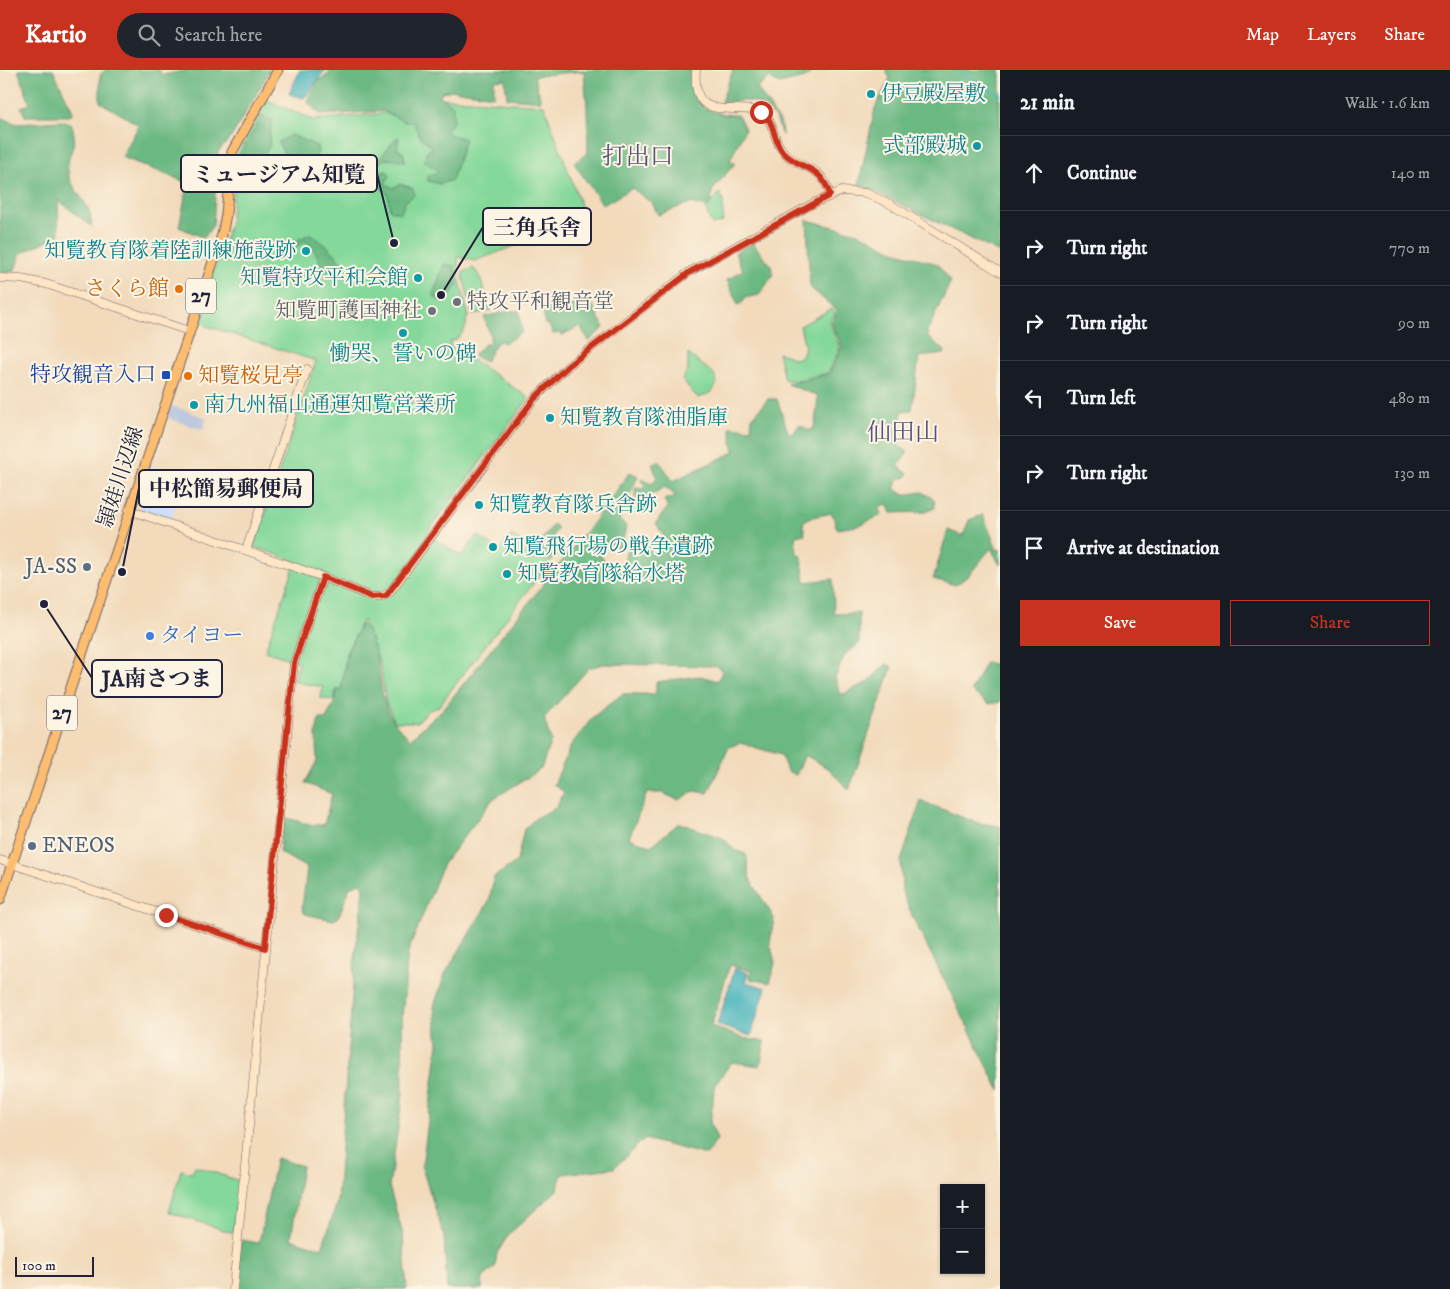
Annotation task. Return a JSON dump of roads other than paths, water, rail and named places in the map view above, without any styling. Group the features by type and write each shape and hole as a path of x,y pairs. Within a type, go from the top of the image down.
{"main road":[{"name":"頴娃川辺線","path":"0,900 224,224 232,152 278,70"}],"street":[{"path":"696,70 695,85 705,102 718,109 754,110 766,115 782,150 819,174 825,180 830,195"},
{"path":"129,510 323,577 372,597 386,596 534,399 557,375 690,272 830,195 852,190 873,196 1000,272"},
{"path":"0,278 21,279 46,284 189,331"},
{"path":"246,550 307,369"},
{"path":"233,1289 294,663 323,577"},
{"path":"0,860 265,948"}],"water":[{"path":"300,70 326,70 304,98 289,94"},
{"path":"735,968 748,973 746,982 766,988 751,1036 717,1025"}],"waterway":[{"path":"955,70 1000,95"}],"place":[{"name":"伊豆殿屋敷","path":"871,94"},
{"name":"式部殿城","path":"977,146"},
{"name":"ミュージアム知覧","path":"394,243"},
{"name":"知覧教育隊着陸訓練施設跡","path":"306,251"},
{"name":"知覧特攻平和会館","path":"418,278"},
{"name":"さくら館","path":"179,289"},
{"name":"三角兵舎","path":"441,295"},
{"name":"特攻平和観音堂","path":"457,302"},
{"name":"知覧町護国神社","path":"432,311"},
{"name":"慟哭、誓いの碑","path":"403,333"},
{"name":"特攻観音入口","path":"166,375"},
{"name":"知覧桜見亭","path":"188,376"},
{"name":"南九州福山通運知覧営業所","path":"194,405"},
{"name":"知覧教育隊油脂庫","path":"550,418"},
{"name":"知覧教育隊兵舎跡","path":"479,505"},
{"name":"知覧飛行場の戦争遺跡","path":"493,547"},
{"name":"JA-SS","path":"87,567"},
{"name":"中松簡易郵便局","path":"122,572"},
{"name":"知覧教育隊給水塔","path":"507,574"},
{"name":"JA南さつま","path":"44,604"},
{"name":"タイヨー","path":"150,636"},
{"name":"ENEOS","path":"32,846"}],"district":[{"name":"打出口","path":"638,157"},
{"name":"仙田山","path":"903,433"}]}
